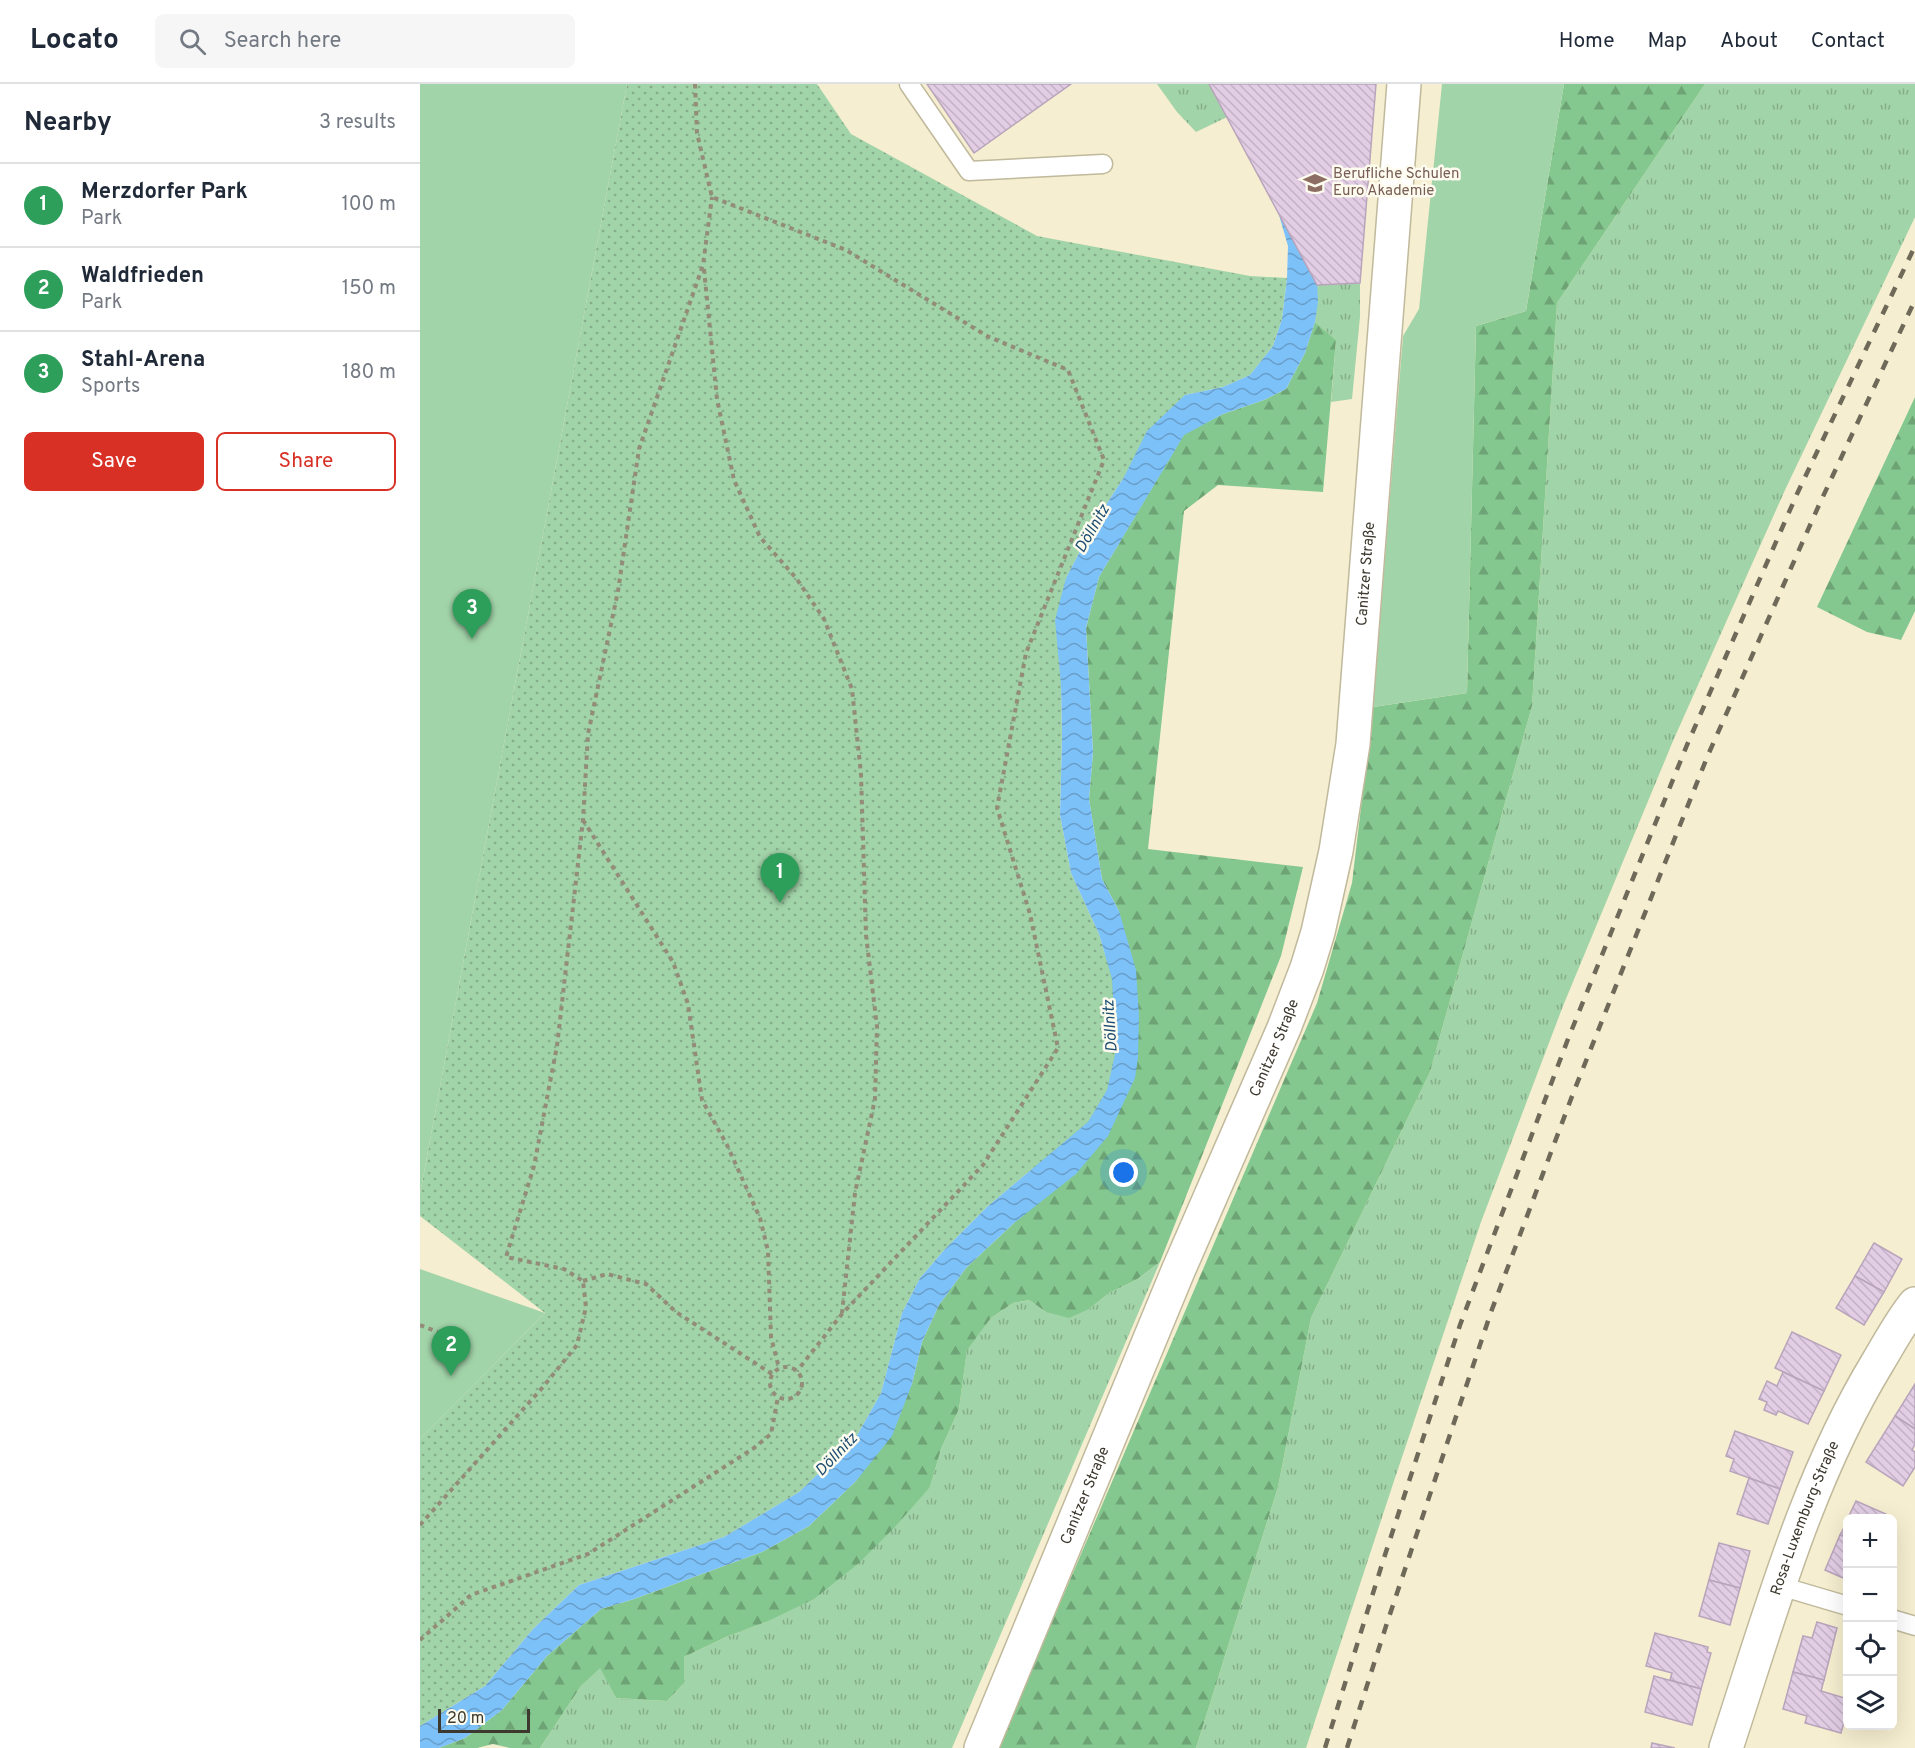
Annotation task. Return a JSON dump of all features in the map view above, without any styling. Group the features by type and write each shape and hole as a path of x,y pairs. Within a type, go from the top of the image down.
{"main road":[{"name":"Canitzer Straße","path":"981,1748 1178,1271 1284,1028 1318,932 1336,851 1353,744 1404,84"},
{"name":"Rosa-Luxemburg-Straße","path":"1726,1748 1812,1496 1855,1400 1915,1304"}],"lane":[{"path":"909,84 969,171 1103,164"},
{"path":"1780,1587 1843,1605"},
{"path":"1897,1620 1915,1626"}],"path":[{"path":"695,84 697,133 712,197 704,265 717,399 734,480 760,537 796,578 824,619 852,689 861,774 866,935 877,1027 875,1099 855,1193 842,1314"},
{"path":"712,197 846,250 987,336 1068,370 1104,460 1026,652 997,808 1030,914 1058,1048 983,1165 842,1314 797,1371"},
{"path":"704,265 639,449 618,591 588,734 583,820 557,1046 534,1166 506,1257 564,1269 583,1281 607,1274 646,1284 676,1312 772,1374"},
{"path":"583,820 674,962 688,1004 702,1100 727,1145 760,1218 768,1251 771,1337 779,1368"},
{"path":"420,1525 543,1387 577,1345 586,1307 583,1281"},
{"path":"420,1325 438,1332"},
{"path":"789,1367 797,1371 801,1379 801,1388 796,1395 787,1399 778,1397 772,1391 769,1382 772,1374 779,1368 789,1367"},
{"path":"420,1640 471,1595 588,1554 754,1448 771,1434 778,1397"}],"green space":[{"path":"420,84 627,84 420,1194"},
{"path":"627,84 817,84 851,134 1037,236 1250,276 1287,278 1282,319 1273,346 1250,375 1223,387 1185,395 1124,477 1098,517 1066,578 1061,685 1060,815 1071,873 1099,934 1112,979 1116,1050 1108,1090 1088,1122 988,1206 920,1278 902,1313 881,1393 855,1439 799,1492 724,1537 579,1585 533,1629 485,1686 420,1726 420,1439 545,1313 420,1216 420,1194"},
{"path":"1157,84 1234,84 1246,108 1196,132 1177,112"},
{"path":"1442,84 1564,84 1526,311 1476,326 1467,693 1373,707 1403,336 1419,309"},
{"path":"1564,84 1705,84 1557,303 1532,706 1430,1072 1311,1318 1278,1487 1196,1748 998,1748 1317,1003 1352,883 1373,707 1467,693 1476,326 1526,311"},
{"path":"1705,84 1915,84 1915,217 1785,490 1673,741 1563,1006 1481,1222 1306,1748 1196,1748 1278,1487 1311,1318 1430,1072 1532,706 1557,303"},
{"path":"1360,283 1360,317 1352,399 1331,402 1336,340 1315,322 1317,285"},
{"path":"1315,322 1336,340 1323,492 1218,485 1184,511 1148,849 1303,867 1281,956 1160,1262 1136,1280 1109,1293 1089,1309 1069,1318 1046,1312 1029,1300 1013,1303 991,1318 967,1350 959,1409 941,1449 930,1487 859,1563 814,1599 684,1657 684,1683 667,1701 616,1698 600,1668 581,1686 540,1748 510,1748 493,1744 477,1748 439,1748 465,1738 502,1710 547,1656 601,1609 762,1552 809,1526 856,1481 912,1384 922,1342 939,1305 966,1268 1014,1223 1119,911 1102,879 1089,799 1093,752 1086,628 1099,577 1184,434 1223,414 1264,400 1286,389 1305,353"},
{"path":"1915,397 1915,611 1901,640 1867,632 1817,607"},
{"path":"1160,1262 952,1748 540,1748 581,1686 600,1667 616,1698 667,1701 684,1683 684,1657 726,1637 766,1622 930,1487 941,1449 959,1409 967,1349 991,1318 1013,1303 1029,1300 1046,1312 1089,1309 1109,1293 1136,1280"},
{"path":"420,1269 545,1313 420,1439"}],"water":[{"name":"Döllnitz","path":"1270,175 1315,235 1318,302 1315,322 1305,353 1286,389 1264,400 1223,414 1184,435 1099,577 1086,628 1093,752 1089,799 1102,879 1119,911 1136,970 1139,1015 1135,1078 1108,1136 1076,1174 1014,1223 966,1268 939,1305 922,1342 912,1384 892,1436 856,1481 809,1526 762,1552 601,1609 547,1656 502,1710 465,1738 439,1748 420,1748 420,1726 485,1686 533,1629 579,1585 724,1537 799,1492 855,1439 881,1393 902,1313 920,1278 988,1206 1088,1122 1107,1090 1116,1050 1112,979 1099,934 1071,873 1060,815 1061,685 1055,620 1066,578 1098,517 1124,477 1147,431 1185,395 1223,387 1250,375 1273,346 1282,319 1288,246"}],"building":[{"path":"927,84 1071,84 974,153"},
{"name":"Berufliche Schulen Euro Akademie","path":"1209,84 1376,84 1360,283 1317,285"},
{"path":"1874,1243 1902,1259 1884,1292 1855,1276"},
{"path":"1855,1276 1884,1292 1864,1325 1836,1308"},
{"path":"1792,1332 1841,1355 1824,1391 1775,1368"},
{"path":"1783,1372 1824,1391 1808,1424 1778,1411 1776,1415 1764,1410 1767,1402 1759,1399 1767,1381 1777,1386"},
{"path":"1915,1384 1915,1429 1895,1416"},
{"path":"1895,1416 1915,1429 1915,1444 1912,1450 1915,1452 1915,1467 1903,1486 1866,1462"},
{"path":"1735,1431 1793,1452 1780,1489 1730,1471 1734,1459 1726,1456"},
{"path":"1749,1478 1780,1489 1768,1524 1737,1514"},
{"path":"1856,1501 1886,1514 1850,1514"},
{"path":"1840,1535 1843,1536 1843,1578 1825,1570"},
{"path":"1719,1543 1750,1551 1740,1588 1709,1580"},
{"path":"1709,1580 1740,1588 1730,1625 1699,1616"},
{"path":"1817,1622 1837,1628 1824,1680 1793,1672 1803,1636 1812,1638"},
{"path":"1655,1633 1708,1647 1707,1652 1711,1653 1701,1689 1670,1680 1672,1673 1646,1666"},
{"path":"1793,1672 1824,1680 1821,1691 1843,1698 1841,1733 1805,1723 1807,1716 1783,1709"},
{"path":"1654,1676 1701,1689 1692,1725 1645,1712"},
{"path":"1652,1743 1675,1748 1651,1748"}],"railway":[{"path":"1325,1748 1460,1325 1568,1039 1687,745 1797,494 1915,246"},
{"path":"1347,1748 1491,1312 1574,1091 1708,755 1819,505 1915,300"}],"place":[{"name":"Berufliche Schulen Euro Akademie","path":"1315,183"},
{"name":"Stahl-Arena","path":"472,639"},
{"name":"Merzdorfer Park","path":"780,903"},
{"name":"Waldfrieden","path":"451,1376"}]}
